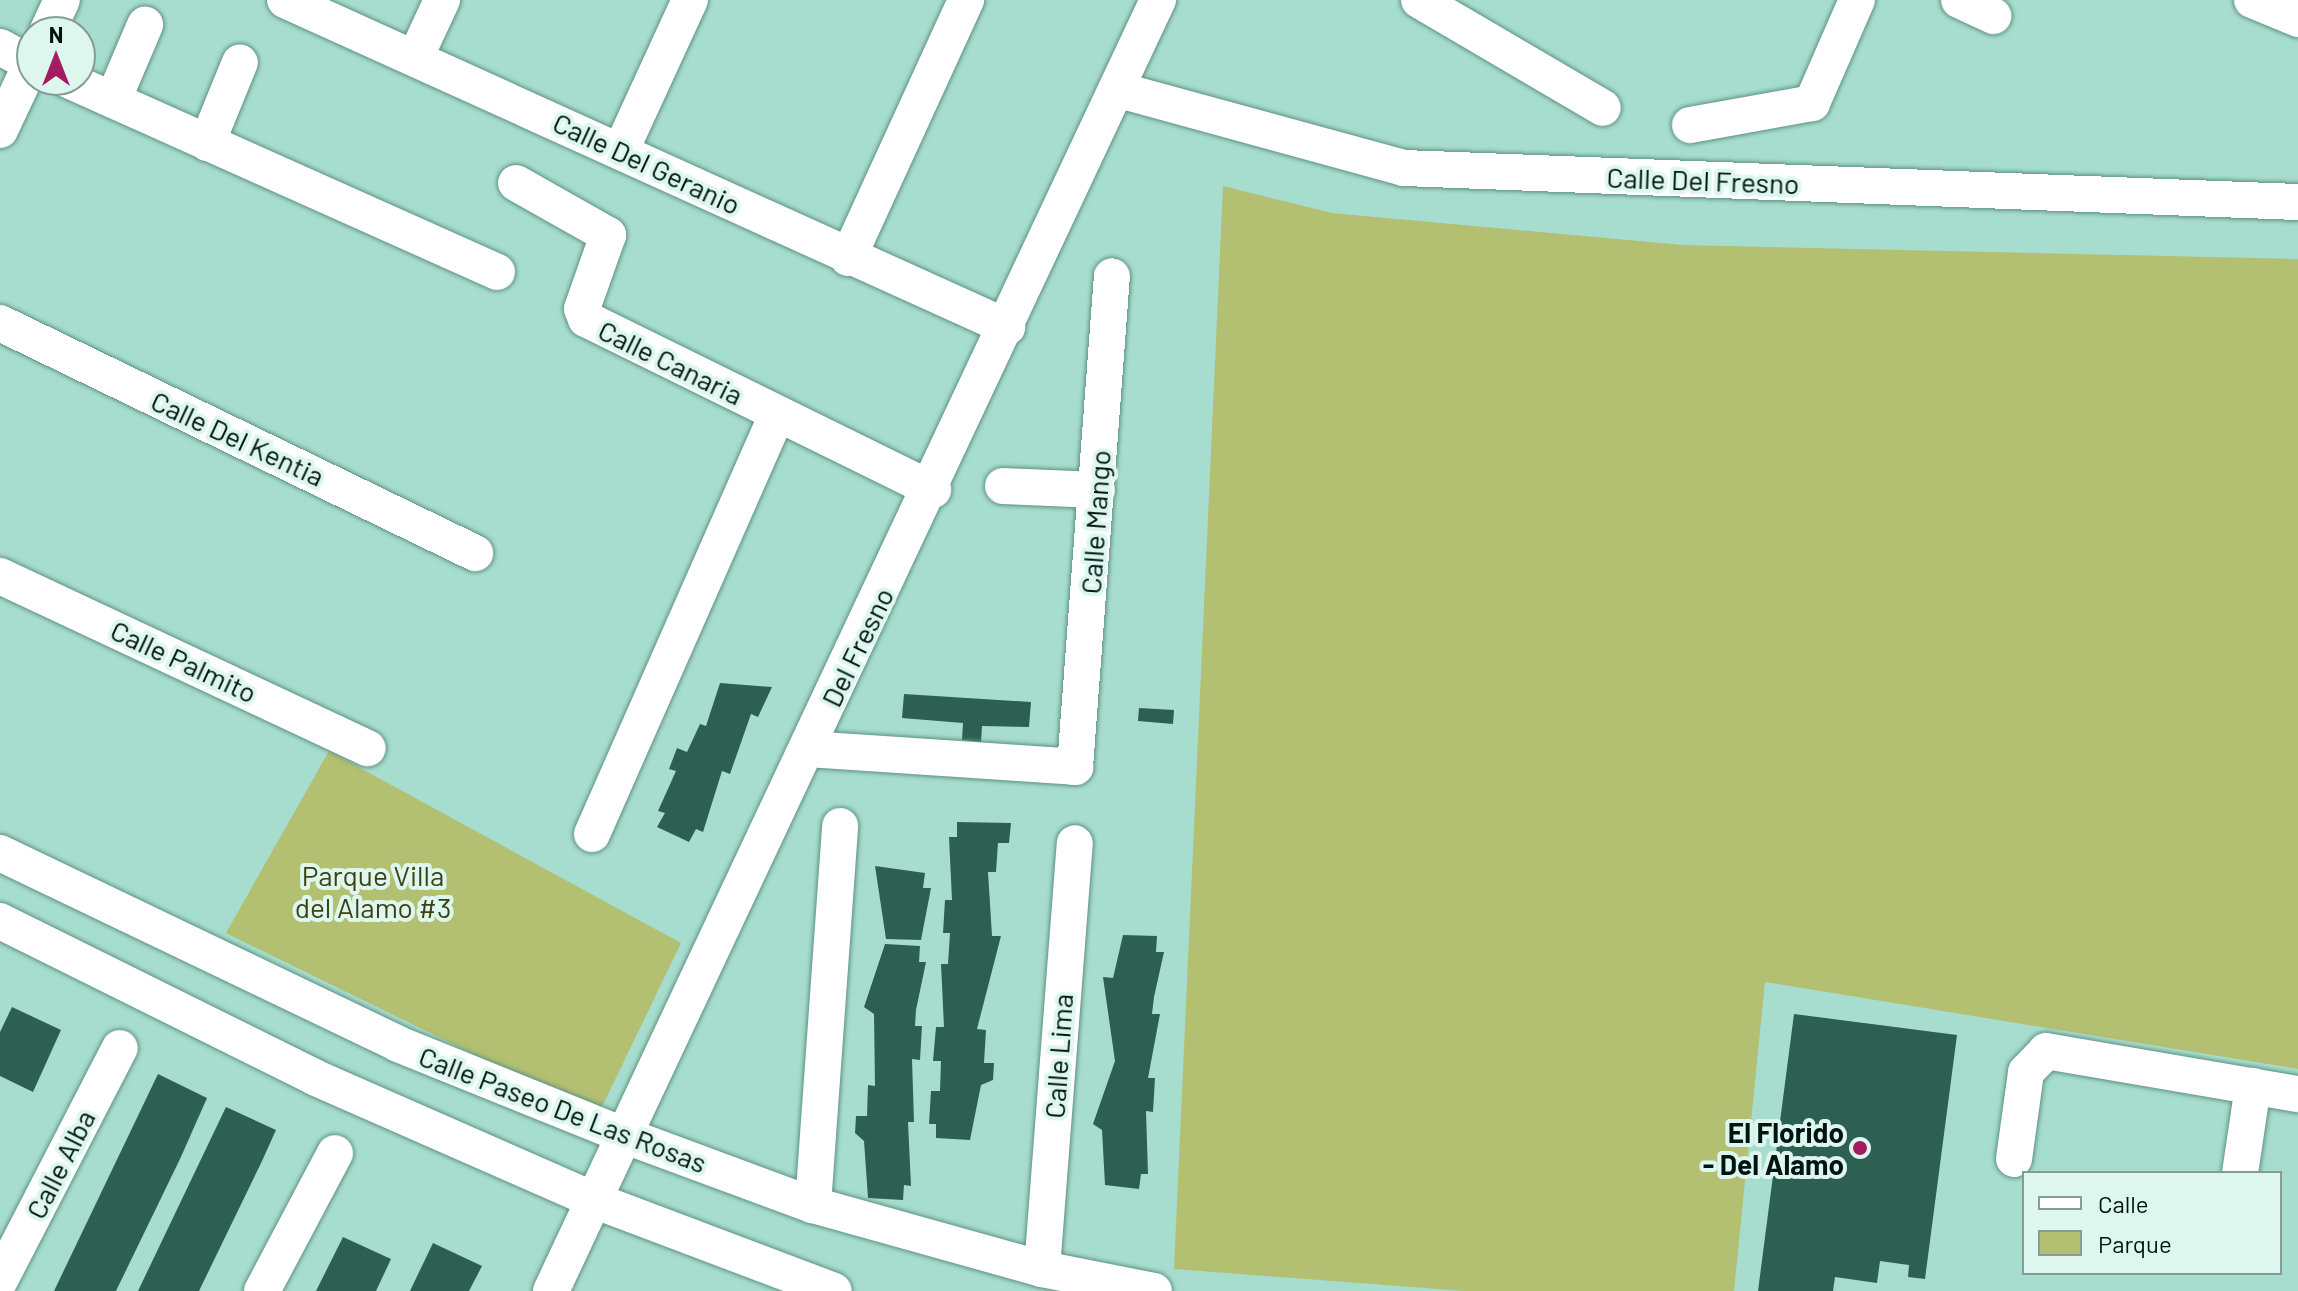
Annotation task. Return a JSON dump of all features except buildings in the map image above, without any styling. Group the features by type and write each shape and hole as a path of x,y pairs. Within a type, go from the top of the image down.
{"street":[{"name":"Calle Del Geranio","path":"285,0 416,56 848,258 1007,327"},
{"path":"416,56 442,0"},
{"path":"621,150 690,0"},
{"path":"848,258 966,0"},
{"name":"Del Fresno","path":"551,1291 933,490 1158,0"},
{"path":"1419,0 1603,108"},
{"path":"1690,125 1812,103 1857,0"},
{"path":"1959,0 1993,16"},
{"path":"2252,0 2298,19"},
{"path":"113,100 145,25"},
{"path":"207,143 240,62"},
{"name":"Calle Del Fresno","path":"1119,90 1404,168 2298,202"},
{"path":"96,92 497,272"},
{"path":"0,130 16,96"},
{"name":"Calle Canaria","path":"516,183 608,235 582,309 586,319 933,490"},
{"name":"Calle Mango","path":"807,749 1075,767 1112,276"},
{"name":"Calle Del Kentia","path":"0,323 475,553"},
{"path":"592,834 777,414"},
{"path":"1003,486 1097,490"},
{"name":"Calle Palmito","path":"0,576 368,748"},
{"path":"813,1205 840,826"},
{"name":"Calle Lima","path":"1042,1269 1075,843"},
{"name":"Calle Paseo De Las Rosas","path":"0,853 398,1044 626,1136 813,1205 1042,1269 1154,1291"},
{"path":"0,921 316,1078 596,1201 829,1290"},
{"name":"Calle Alba","path":"0,1280 120,1048"},
{"path":"2014,1159 2026,1072 2040,1053 2298,1094"},
{"path":"2240,1171 2253,1086"},
{"path":"262,1291 335,1153"}],"green space":[{"path":"1223,186 1332,213 1683,245 2298,259 2298,1069 1765,982 1734,1291 1464,1291 1174,1269"},
{"name":"Parque Villa del Alamo #3","path":"329,751 681,943 598,1115 226,933"}],"place":[{"name":"El Florido - Del Alamo","path":"1860,1148"}]}
